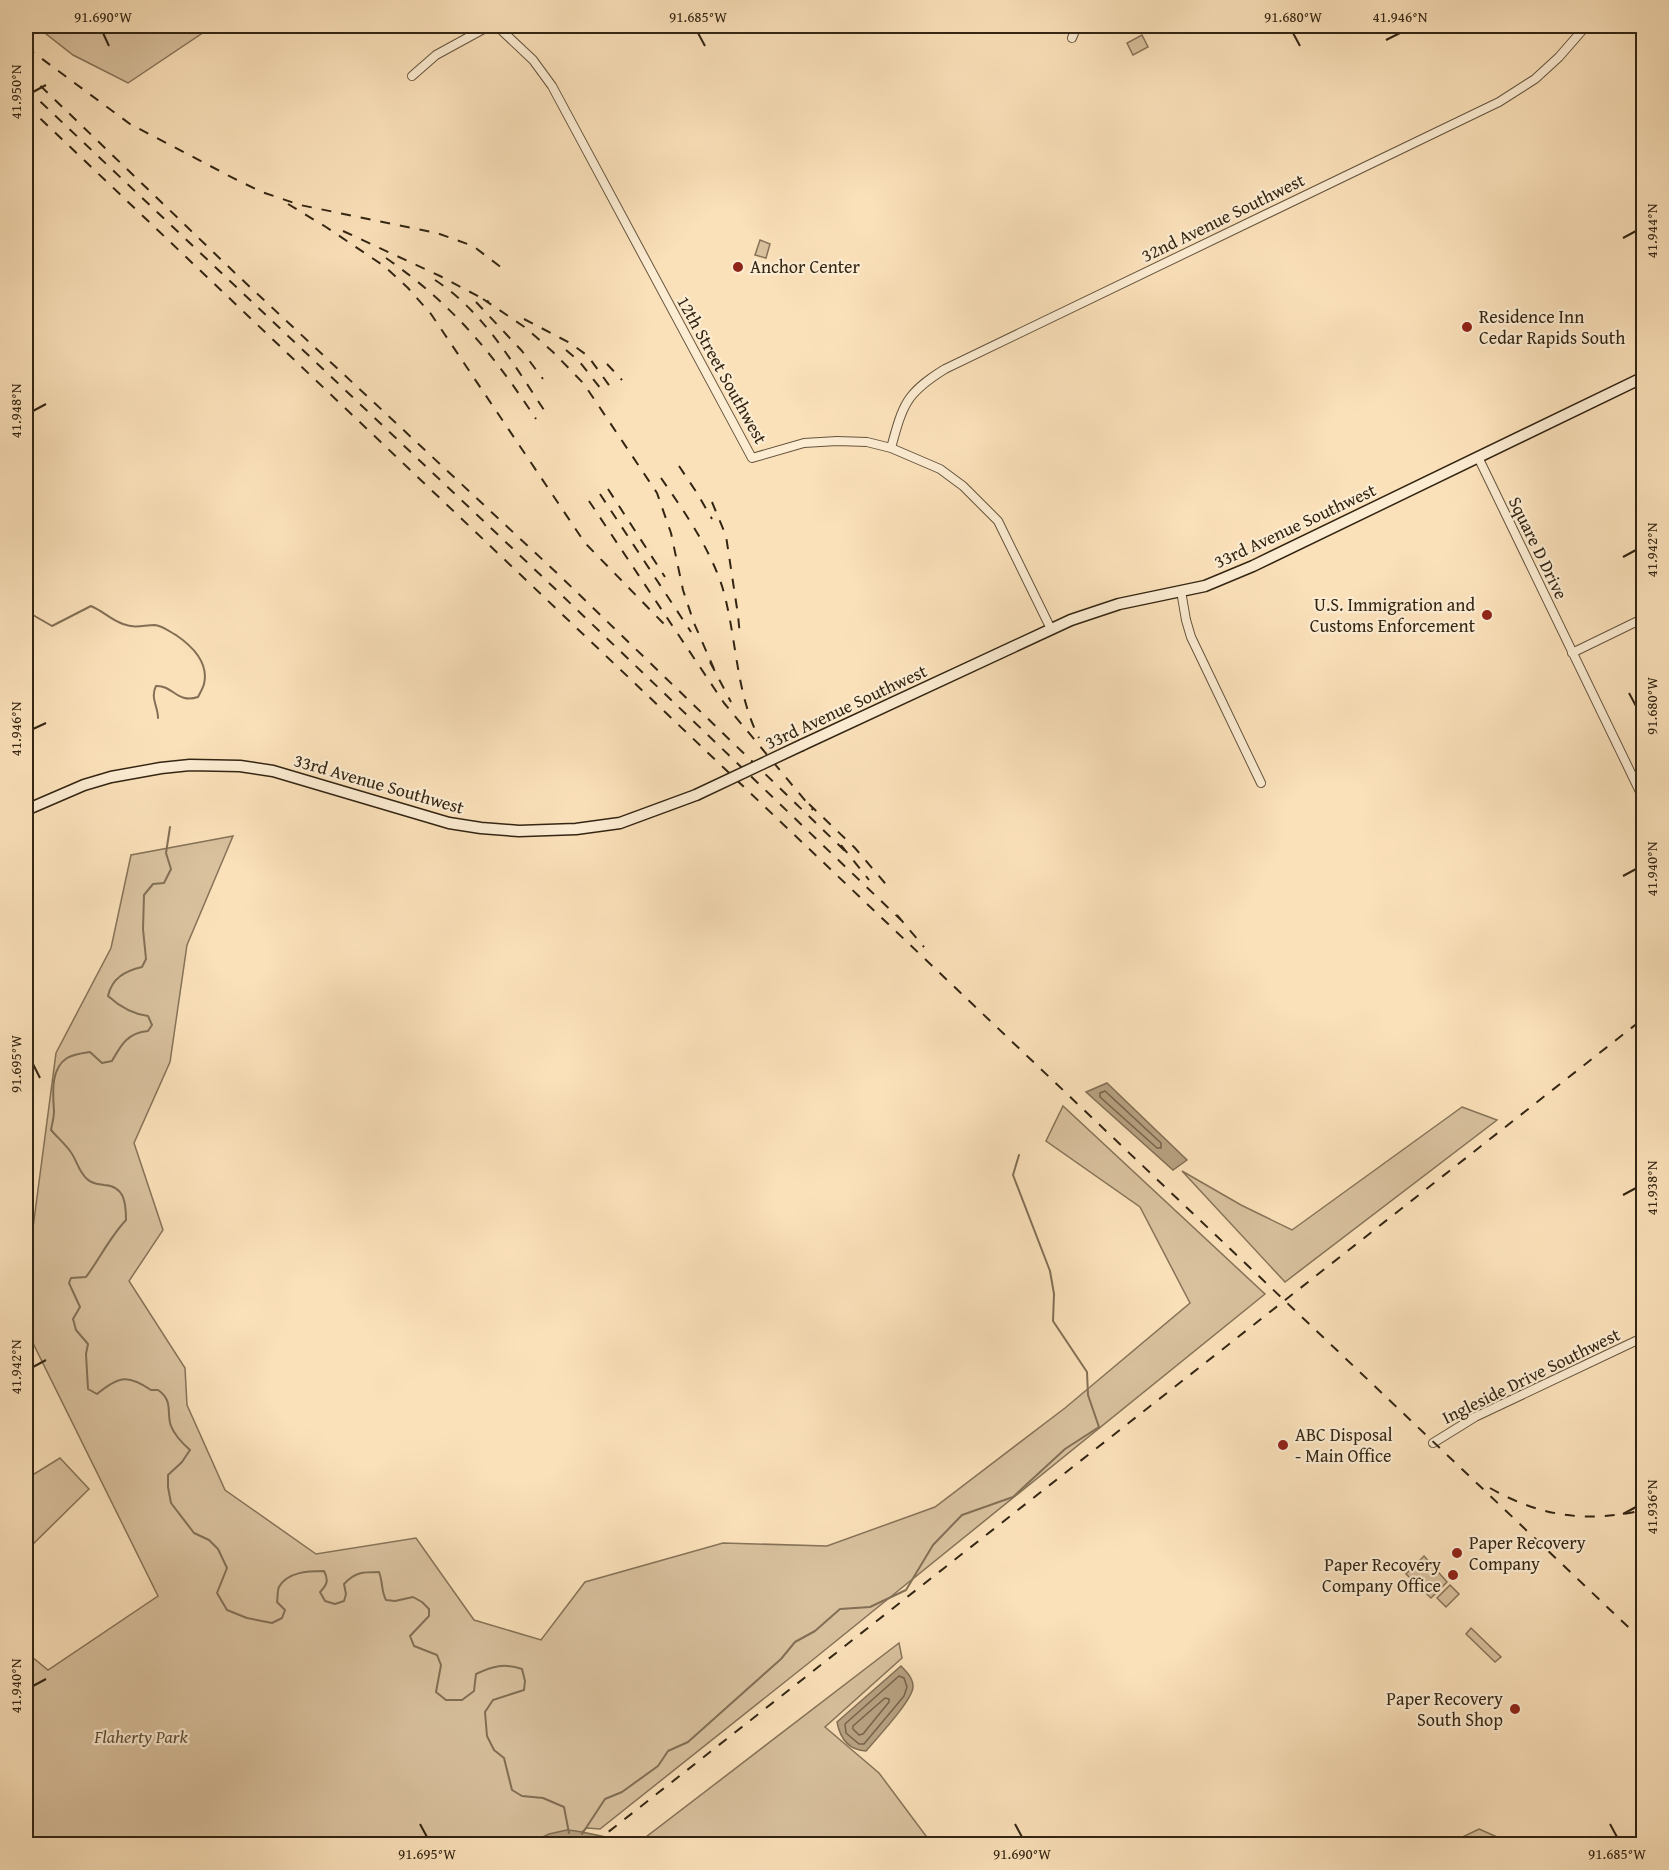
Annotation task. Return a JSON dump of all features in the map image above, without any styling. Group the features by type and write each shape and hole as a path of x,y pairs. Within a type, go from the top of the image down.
{"street":[{"path":"412,76 436,55 489,26"},
{"name":"12th Street Southwest","path":"497,26 532,60 552,86 752,458 804,443 867,442 891,447 940,470 963,486 998,521 1051,629"},
{"path":"1072,38 1077,26"},
{"name":"32nd Avenue Southwest","path":"891,447 902,409 926,380 1499,102 1535,79 1586,26"},
{"name":"33rd Avenue Southwest","path":"26,810 111,777 190,765 240,766 273,771 449,823 481,828 519,831 576,829 620,823 696,795 1051,629 1105,608 1205,586 1252,566 1644,377"},
{"name":"Square D Drive","path":"1478,457 1644,800"},
{"path":"1181,591 1191,638 1261,783"},
{"path":"1572,653 1644,618"},
{"name":"Ingleside Drive Southwest","path":"1433,1443 1475,1417 1644,1337"}],"green space":[{"path":"36,26 213,26 128,83 73,55"},
{"path":"1142,35 1148,47 1133,55 1127,43"},
{"path":"760,240 770,244 766,258 755,255"},
{"name":"Flaherty Park","path":"233,836 187,945 170,1062 134,1143 163,1230 129,1281 185,1368 187,1405 225,1490 316,1554 416,1538 474,1620 541,1640 585,1582 723,1543 827,1546 935,1507 1065,1408 1190,1303 1140,1207 1046,1141 1063,1106 1265,1294 600,1829 587,1828 566,1844 26,1844 26,1652 48,1670 158,1596 26,1329 26,1281 56,1053 111,948 131,855"},
{"path":"1462,1107 1497,1120 1285,1282 1182,1171 1241,1205 1292,1230"},
{"path":"60,1458 89,1489 26,1551 26,1479"},
{"path":"1424,1556 1447,1582 1431,1598 1406,1574"},
{"path":"1450,1585 1459,1594 1446,1607 1437,1598"},
{"path":"1471,1628 1501,1657 1495,1662 1466,1634"},
{"path":"899,1643 902,1658 825,1727 879,1773 932,1844 670,1844 646,1837"},
{"path":"1479,1829 1513,1844 1448,1844"}],"water":[{"path":"1107,1083 1187,1160 1173,1170 1086,1092"},
{"path":"901,1666 913,1683 912,1692 907,1700 866,1751 850,1746 840,1733 837,1722"},
{"path":"567,1830 648,1844 528,1844 549,1834"}],"waterway":[{"path":"26,611 52,626 91,606 123,624 136,627 158,626 182,639 202,662 205,676 204,686 198,697 191,698 185,698 167,688 156,686 154,698 158,718"},
{"path":"170,827 166,853 171,869 164,883 153,884 144,895 143,929 146,959 142,967 125,973 116,980 108,996 126,1009 148,1016 152,1025 148,1031 130,1037 112,1061 102,1063 90,1052 76,1055 67,1058 55,1075 54,1114 51,1130 70,1151 84,1176 93,1183 111,1186 120,1192 126,1208 126,1220 86,1277 71,1278 69,1283 80,1307 73,1319 76,1330 88,1344 86,1354 88,1389 97,1394 111,1384 130,1379 151,1390 158,1390 166,1398 173,1430 190,1450 182,1462 168,1475 171,1503 194,1533 209,1540 218,1549 227,1568 217,1593 227,1610 247,1618 272,1623 282,1618 285,1610 277,1602 279,1587 293,1575 324,1571 326,1582 320,1592 325,1601 335,1604 344,1601 346,1594 344,1584 352,1577 379,1572 386,1600 395,1601 413,1597 429,1609 429,1616 410,1636 414,1646 437,1655 441,1665 436,1692 446,1700 462,1700 474,1691 476,1674 482,1671 504,1666 522,1669 525,1681 524,1690 493,1700 485,1712 487,1736 494,1750 504,1758 512,1790 522,1796 543,1798 564,1807 569,1833"},
{"path":"582,1834 605,1799 622,1792 658,1766 668,1751 688,1742 781,1659 795,1642 815,1631 840,1609 870,1607 906,1590 933,1545 962,1515 1013,1497 1065,1449 1099,1427 1088,1395 1087,1372 1053,1321 1054,1294 1050,1271 1013,1175 1019,1155"}],"railway":[{"path":"26,47 130,124 262,192 300,205 437,233 473,246 506,271"},
{"path":"26,72 235,273 559,575 846,852"},
{"path":"26,88 901,920"},
{"path":"26,105 1644,1642"},
{"path":"288,204 384,266 408,288 431,314 585,543 664,624"},
{"path":"343,231 440,276 489,302"},
{"path":"386,258 410,275 451,311 487,351 536,419"},
{"path":"435,280 453,293 483,323 510,358 546,413"},
{"path":"483,299 526,328 584,384 657,493 671,533 683,590 694,623 714,669"},
{"path":"476,302 522,351 543,379"},
{"path":"524,319 570,343 588,356 611,388"},
{"path":"566,350 579,361 604,393"},
{"path":"607,364 622,380"},
{"path":"679,466 712,519"},
{"path":"661,478 695,530 717,572 727,605 745,701 759,738"},
{"path":"608,489 665,577"},
{"path":"600,494 691,632"},
{"path":"589,501 724,703 813,810"},
{"path":"712,502 726,536 740,636"},
{"path":"710,662 731,702"},
{"path":"809,804 855,848 890,889"},
{"path":"841,845 869,880"},
{"path":"897,915 924,947"},
{"path":"26,968 29,1038 26,1118"},
{"path":"593,1844 1644,1018"},
{"path":"1490,1488 1528,1506 1565,1515 1603,1516 1644,1510"}],"place":[{"name":"Anchor Center","path":"738,267"},
{"name":"Residence Inn Cedar Rapids South","path":"1467,327"},
{"name":"U.S. Immigration and Customs Enforcement","path":"1487,615"},
{"name":"ABC Disposal - Main Office","path":"1283,1445"},
{"name":"Paper Recovery Company","path":"1457,1553"},
{"name":"Paper Recovery Company Office","path":"1453,1575"},
{"name":"Paper Recovery South Shop","path":"1515,1709"}]}
